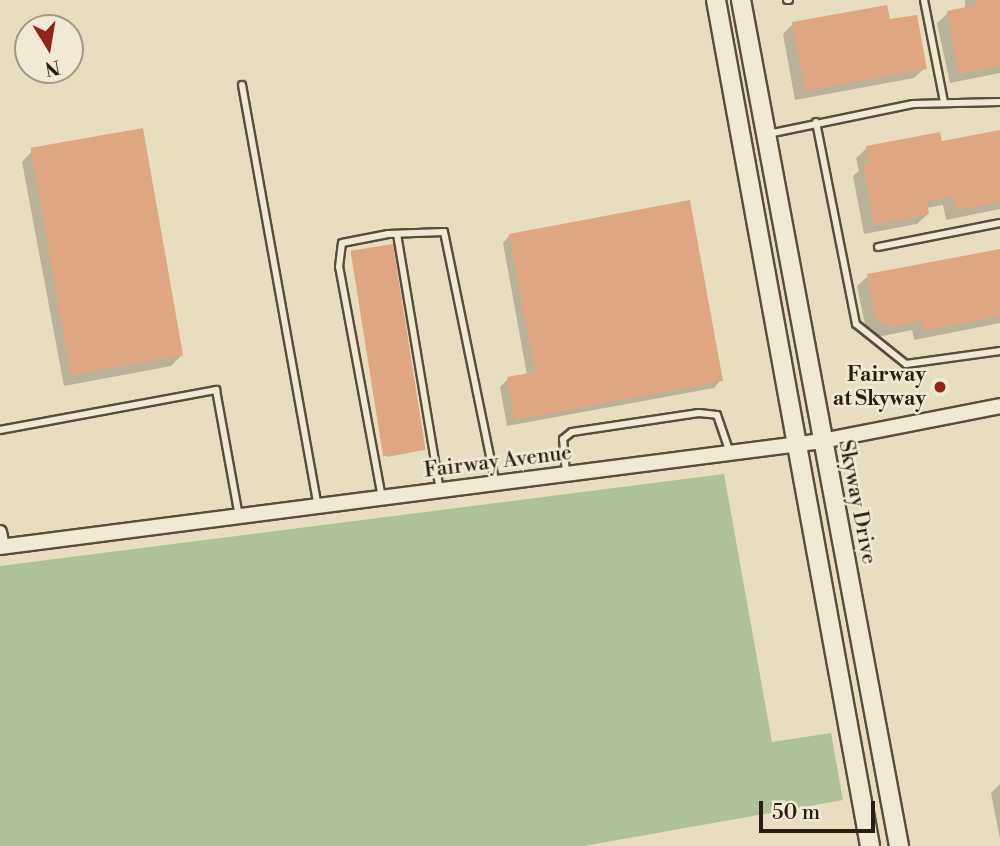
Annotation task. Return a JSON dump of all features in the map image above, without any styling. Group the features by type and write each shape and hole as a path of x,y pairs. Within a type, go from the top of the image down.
{"main road":[{"path":"716,0 870,846"},
{"name":"Skyway Drive","path":"741,0 899,846"}],"street":[{"name":"Fairway Avenue","path":"1,547 822,441 1000,406"},
{"path":"0,532 1,547"}],"lane":[{"path":"924,0 944,102"},
{"path":"242,85 318,507"},
{"path":"766,135 816,122 944,102 1000,102"},
{"path":"816,122 856,324 906,364 1000,351"},
{"path":"878,247 1000,223"},
{"path":"382,498 339,267 342,243 397,234 444,232 496,483"},
{"path":"397,234 440,490"},
{"path":"0,430 216,390 239,516"},
{"path":"566,474 563,439 572,432 699,413 717,415 730,453"}],"green space":[{"path":"724,474 772,742 831,733 843,800 584,846 0,846 0,566"}],"building":[{"path":"975,0 1000,0 1000,66 959,74 947,11 976,5"},
{"path":"887,5 890,19 917,15 927,69 805,91 792,22"},
{"path":"143,128 183,355 71,375 31,148"},
{"path":"1000,130 1000,202 956,210 953,196 927,201 929,214 874,225 863,164 869,163 866,146 940,132 942,141"},
{"path":"690,200 723,381 514,420 507,377 535,372 509,234"},
{"path":"393,244 426,449 383,456 351,251"},
{"path":"1000,249 1000,316 924,331 922,321 889,327 875,319 867,274"}],"place":[{"name":"Fairway at Skyway","path":"940,387"}]}
